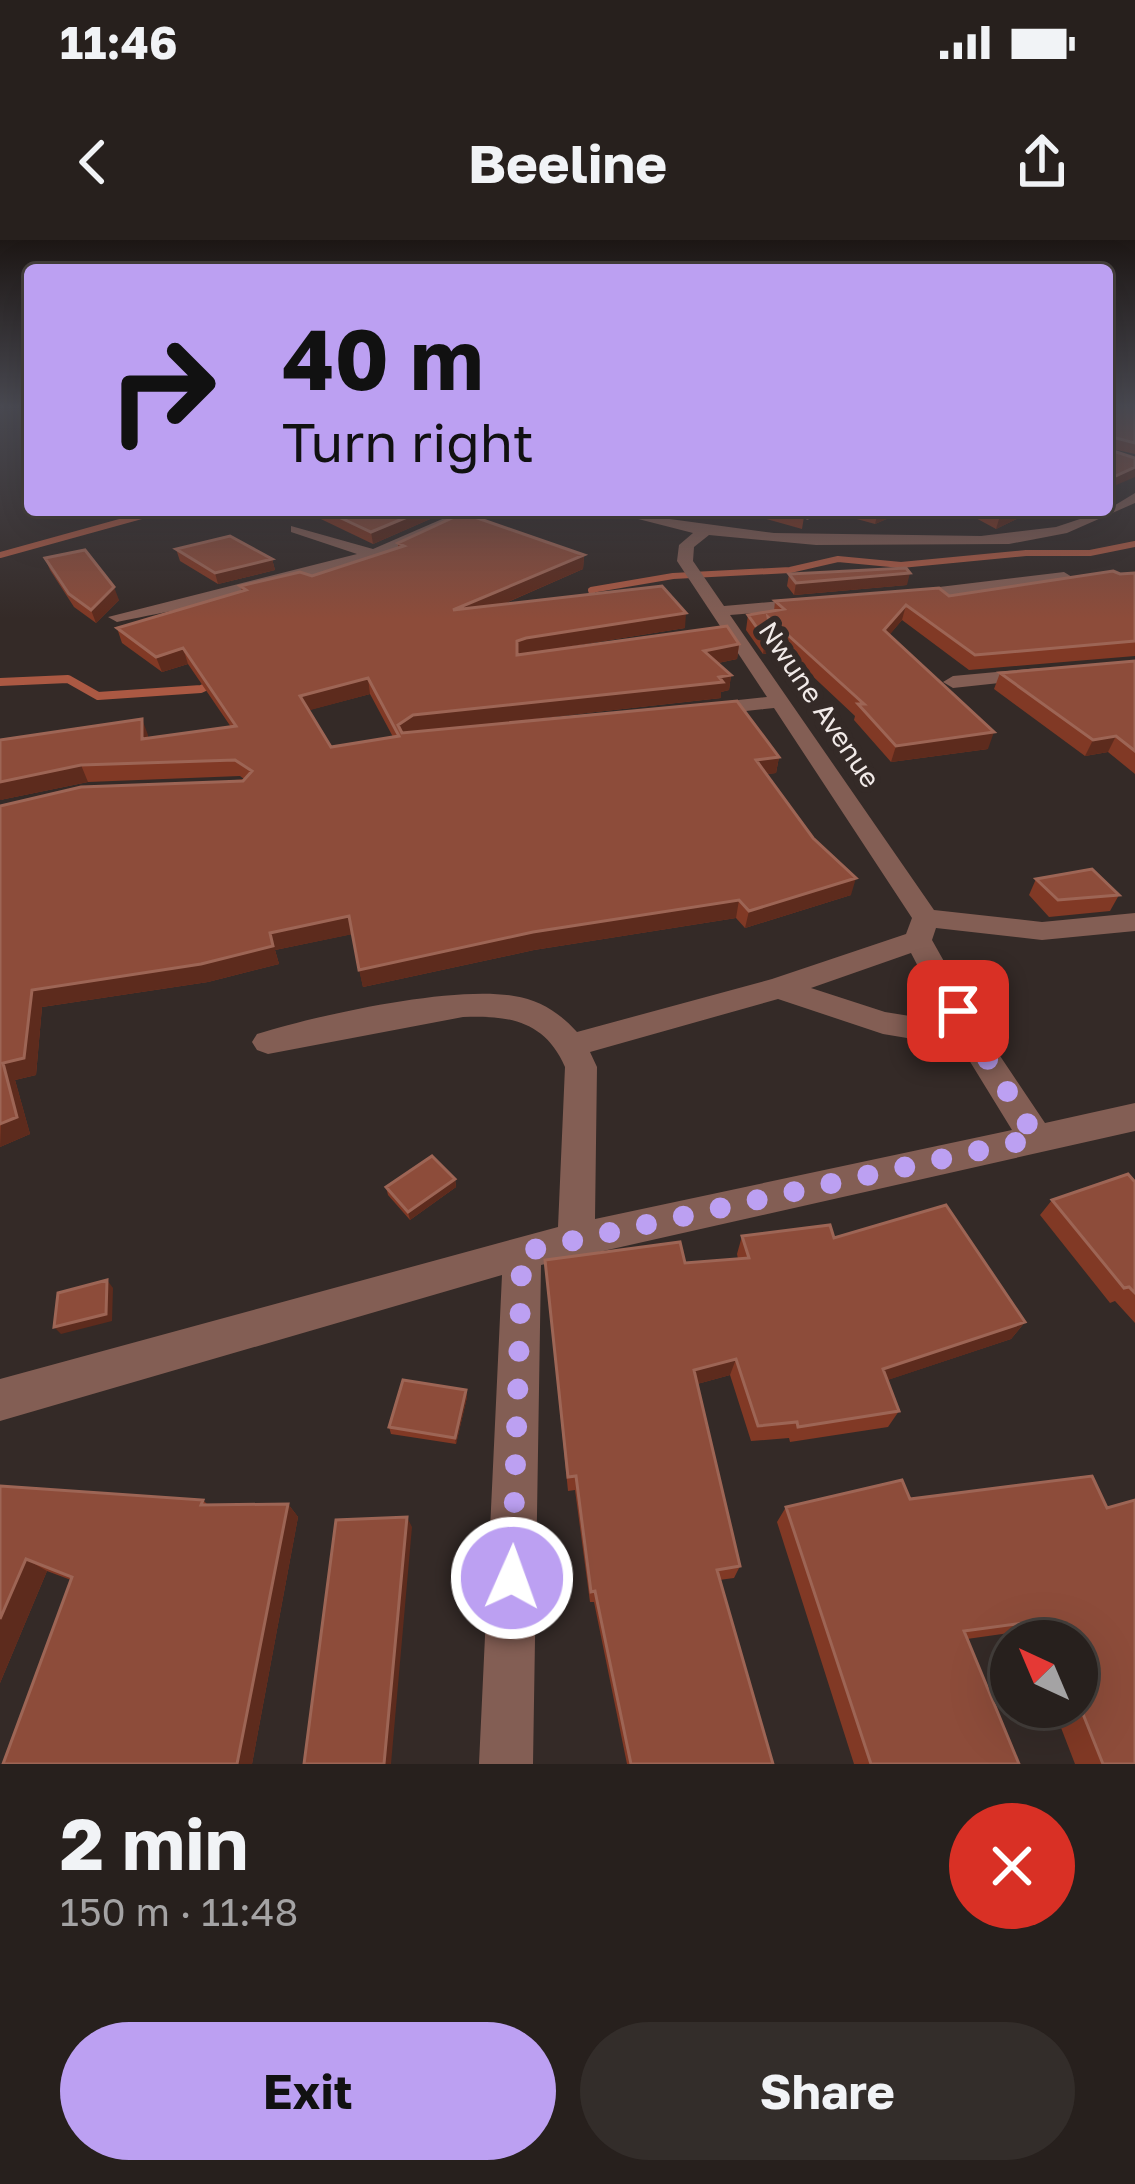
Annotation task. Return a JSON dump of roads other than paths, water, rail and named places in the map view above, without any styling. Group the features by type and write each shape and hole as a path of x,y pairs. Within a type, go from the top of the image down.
{"street":[{"path":"116,617 305,576 430,536 464,516"},
{"path":"639,516 707,530 884,542 1012,538 1072,526 1094,516"},
{"path":"296,529 374,554"},
{"name":"Nwune Avenue","path":"707,530 687,545 685,561 721,610 922,929 971,1037 1036,1138"},
{"path":"885,598 1064,577"},
{"path":"721,610 840,601"},
{"path":"709,634 732,630"},
{"path":"953,682 1067,671"},
{"path":"688,712 778,702"},
{"path":"573,1045 779,988 922,929 1042,931 1135,922"},
{"path":"779,988 883,1023 971,1037"},
{"path":"268,1042 481,1004 518,1007 552,1024 573,1045 581,1066 576,1240"},
{"path":"0,1400 522,1252 1135,1117"},
{"path":"506,1764 522,1252"}],"waterway":[{"path":"0,555 141,516"},
{"path":"595,603 591,590 673,576 790,570 838,559 901,565 1026,553 1090,553 1135,544"},
{"path":"590,605 594,600"},
{"path":"0,682 68,679 98,696 201,689 216,682"}]}
